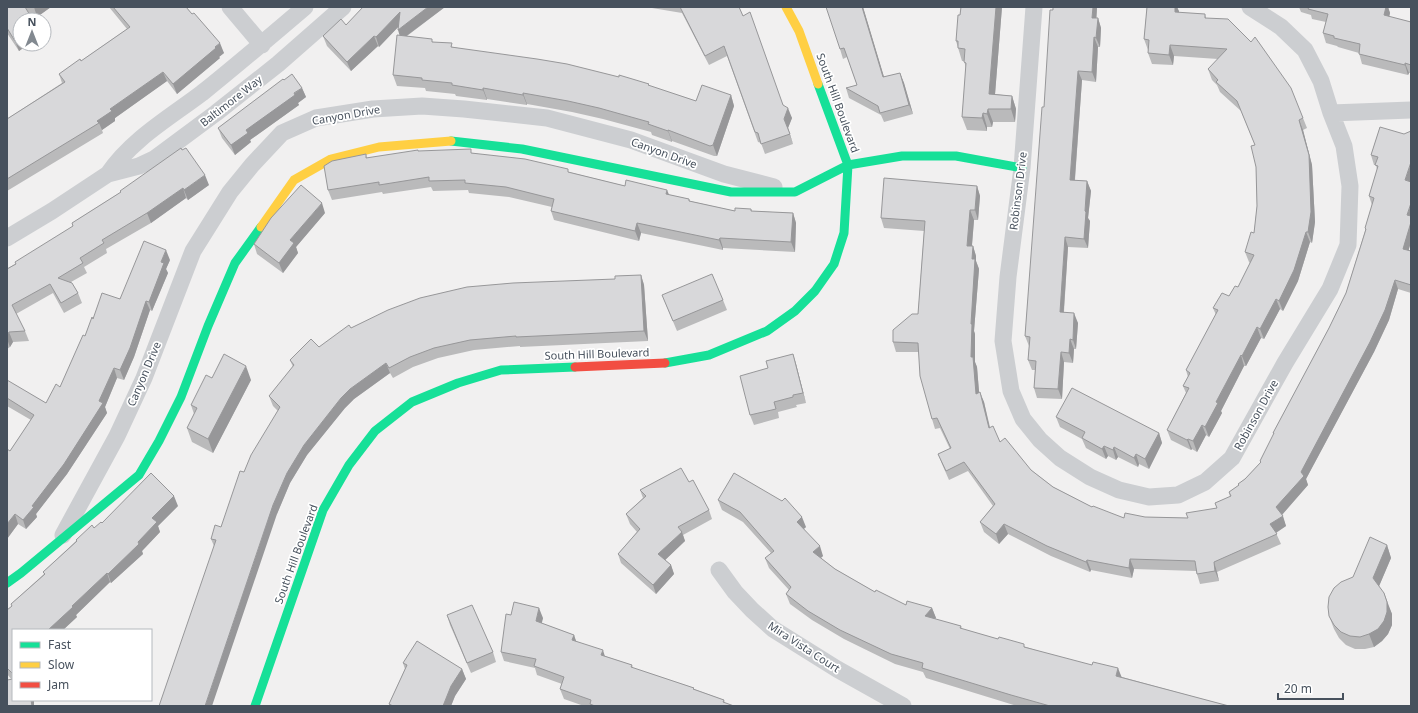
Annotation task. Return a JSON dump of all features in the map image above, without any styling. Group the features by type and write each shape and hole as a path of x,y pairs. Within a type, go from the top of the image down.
{"street":[{"path":"230,7 262,45"},
{"name":"Baltimore Way","path":"108,174 121,156 139,139 262,45 305,7"},
{"name":"Baltimore Way","path":"7,238 108,174 140,166 154,159 278,64 343,7"},
{"name":"South Hill Boulevard","path":"255,706 323,510 349,465 375,431 412,402 458,383 501,370 669,363 709,355 767,330 795,311 815,291 834,264 844,233 848,165 799,31 786,7"},
{"name":"Robinson Drive","path":"1034,7 1022,168 1008,277 1003,341 1011,391 1024,419 1040,440 1060,458 1090,477 1119,490 1149,497 1178,495 1205,482 1232,458 1285,363 1330,289 1348,245 1350,186 1344,146 1331,113 1321,81 1305,50 1281,27 1250,7"},
{"name":"Canyon Drive","path":"60,539 120,430 144,378 193,250 230,192 252,165 282,133 316,118 372,109 422,106 471,109 547,118 631,140 724,174 795,192"},
{"path":"1331,113 1411,110"},
{"name":"Canyon Drive","path":"7,583 139,475 159,441 181,397 208,326 235,263 294,180 331,159 378,147 452,141 522,148 732,192 795,192 848,165 902,156 956,156 1022,168"},
{"name":"Mira Vista Court","path":"719,570 735,592 773,629 837,669 903,706"}],"building":[{"path":"7,7 25,7 28,12 12,12 12,36 7,28"},
{"path":"113,7 186,7 192,14 194,13 220,43 173,84 163,72 110,109 112,111 97,121 99,123 7,179 7,119 65,82 59,74 80,59 81,61 130,27"},
{"path":"363,7 428,7 398,30 400,12 376,37 374,36 347,62 323,36 341,19 346,25"},
{"path":"680,7 739,7 743,16 750,12 783,105 788,108 784,119 790,134 761,144 758,133 755,132 724,46 705,56"},
{"path":"826,7 862,7 883,77 900,73 909,105 880,113 878,106 846,88 857,85 844,48 840,49"},
{"path":"961,7 996,7 989,94 1012,96 1011,109 988,109 987,114 983,113 982,118 962,117 966,63 964,62 965,49 958,48 958,41 956,41 958,15 960,15"},
{"path":"1053,7 1093,7 1092,18 1098,18 1096,38 1094,37 1092,72 1078,71 1070,180 1087,181 1086,212 1084,239 1065,237 1060,312 1074,313 1073,340 1070,339 1069,353 1061,352 1058,389 1034,388 1036,361 1028,360 1030,337 1025,336 1042,107 1044,107 1050,10 1053,10"},
{"path":"1147,7 1175,7 1175,12 1205,14 1205,18 1228,19 1251,42 1255,37 1291,88 1303,118 1299,120 1309,155 1311,212 1308,232 1306,232 1294,270 1279,301 1276,299 1260,329 1257,327 1242,356 1241,355 1216,402 1218,403 1205,427 1202,425 1193,441 1187,440 1167,430 1189,388 1183,386 1190,373 1186,370 1218,310 1213,308 1222,293 1229,296 1235,286 1238,287 1254,255 1245,252 1251,232 1254,233 1257,206 1256,167 1251,146 1255,145 1237,101 1216,82 1218,80 1208,69 1227,49 1170,45 1169,55 1148,53 1149,40 1144,39"},
{"path":"1309,7 1386,7 1384,15 1411,22 1411,65 1405,63 1405,65 1359,54 1360,44 1334,38 1334,36 1323,33 1328,14 1308,9"},
{"path":"397,35 432,39 432,42 452,43 451,47 567,64 619,77 619,75 696,101 702,85 731,95 713,145 710,146 648,124 649,122 568,101 523,93 523,95 483,88 483,90 452,85 452,83 422,80 422,78 393,75"},
{"path":"292,74 302,88 294,93 295,95 246,130 248,133 231,145 218,128 283,79 284,80"},
{"path":"1380,127 1404,134 1411,131 1411,162 1405,180 1411,182 1411,203 1407,215 1411,216 1411,222 1403,249 1411,251 1411,285 1395,280 1385,310 1370,342 1301,472 1304,476 1276,507 1283,516 1270,524 1277,534 1214,562 1215,571 1197,574 1195,561 1130,559 1129,568 1087,560 1086,562 1047,546 1004,524 996,534 980,522 995,504 964,462 946,471 938,454 951,448 937,418 932,419 920,376 918,343 893,342 893,330 912,314 918,314 925,221 881,218 884,178 977,186 975,210 970,210 967,246 973,246 972,259 975,259 971,324 971,357 973,357 976,394 980,392 989,428 993,426 1000,442 1005,438 1031,470 1053,487 1092,507 1093,506 1124,518 1125,513 1145,517 1188,518 1186,513 1217,508 1215,503 1231,496 1229,492 1239,485 1238,484 1245,479 1261,462 1260,461 1273,433 1329,328 1346,293 1374,198 1369,196 1378,166 1375,165 1378,157 1371,155"},
{"path":"181,148 182,150 186,148 205,175 184,190 183,188 147,213 102,240 104,243 80,258 83,263 58,278 72,283 78,293 61,303 50,284 12,305 25,331 9,332 7,336 7,269 16,264 15,262 73,226 72,223 121,192 120,191"},
{"path":"471,149 471,153 525,159 568,169 568,172 625,186 626,180 667,190 666,194 689,199 689,201 735,211 735,208 751,209 751,211 793,213 791,242 720,238 719,240 637,223 635,231 551,211 554,199 506,187 465,183 465,180 429,181 429,177 379,185 379,182 328,190 324,166 332,161 366,154 366,158 418,150"},
{"path":"301,185 322,203 290,240 294,243 279,263 254,244 271,218"},
{"path":"144,241 166,250 161,262 164,263 149,302 146,301 130,348 120,370 114,368 99,401 103,403 64,464 32,506 34,507 23,520 15,514 7,524 7,449 10,451 34,415 7,398 7,380 46,403 56,384 60,387 83,335 85,336 92,317 93,319 102,293 120,299"},
{"path":"712,274 723,300 673,321 662,295"},
{"path":"641,275 644,331 516,336 470,340 434,348 410,357 389,368 386,363 350,389 341,398 304,445 287,473 273,505 205,706 159,706 216,540 211,539 215,525 221,527 240,471 244,472 251,455 280,407 269,396 294,365 290,360 311,339 319,347 349,325 351,328 388,310 420,298 467,287 513,283 615,279 615,276"},
{"path":"224,354 246,366 208,439 187,428 197,408 191,405 206,375 212,378"},
{"path":"793,354 803,393 774,402 776,409 750,415 740,376 768,368 766,361"},
{"path":"1072,388 1159,433 1145,459 1136,454 1134,458 1114,447 1113,450 1104,446 1102,449 1082,438 1085,432 1056,417"},
{"path":"681,468 689,482 693,480 709,510 678,527 682,532 658,554 671,565 653,585 618,554 640,529 626,514 646,496 640,490"},
{"path":"151,473 174,496 152,518 157,522 138,542 139,544 49,629 12,629 12,673 7,668 7,610 12,606 11,604 45,574 43,572 92,525 94,528 101,522 102,523"},
{"path":"734,473 782,501 785,498 802,517 797,522 820,546 813,552 835,569 875,592 876,590 906,605 907,601 932,608 925,616 961,626 960,628 998,639 999,637 1024,644 1024,647 1092,665 1093,662 1118,668 1116,676 1229,706 1050,706 922,668 923,663 891,654 840,630 808,611 786,594 791,587 765,558 774,551 740,512 718,500"},
{"path":"1370,537 1387,545 1373,578 1384,593 1387,602 1387,612 1384,621 1378,629 1360,637 1350,636 1341,632 1334,625 1329,616 1329,597 1334,588 1341,582 1353,577"},
{"path":"514,602 539,608 536,621 574,635 572,640 603,650 601,655 632,665 631,667 694,688 693,689 724,700 723,702 734,706 595,706 590,704 591,700 560,689 564,677 534,666 536,659 501,652 506,614 511,615"},
{"path":"472,605 493,652 467,663 447,615"},
{"path":"417,641 462,669 451,686 443,706 393,706 389,704 407,665 403,663"},
{"path":"12,679 12,701 31,701 32,706 7,706 7,680"}],"traffic: fast":[{"path":"665,363 709,355 767,331 795,311 815,291 834,264 844,233 848,165 818,84"},
{"path":"451,141 522,149 731,192 795,192 848,165 902,156 956,156 1022,168"},
{"path":"7,583 139,475 159,441 181,397 208,326 235,263 261,227"},
{"path":"255,706 323,510 349,465 375,431 412,402 458,383 501,370 575,367"}],"traffic: slow":[{"path":"786,7 799,31 818,84"},
{"path":"261,227 294,180 331,159 379,147 451,141"}],"traffic: jam":[{"path":"575,367 665,363"}]}
